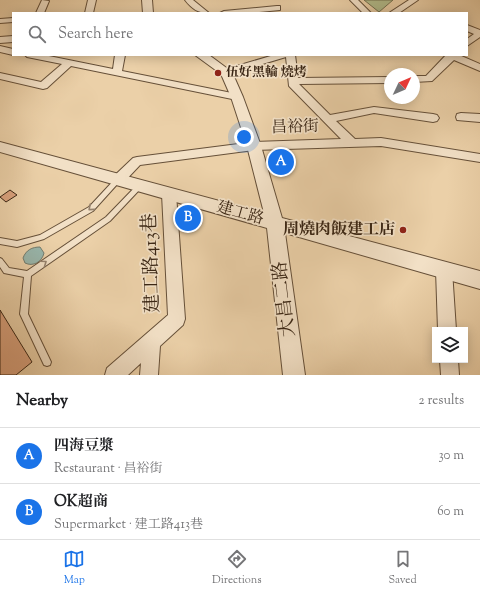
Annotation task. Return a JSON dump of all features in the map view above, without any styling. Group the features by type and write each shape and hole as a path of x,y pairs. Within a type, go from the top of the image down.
{"street":[{"path":"89,12 92,0"},
{"path":"147,0 148,12"},
{"path":"189,0 193,5 204,12"},
{"path":"271,0 279,10"},
{"path":"354,0 366,12"},
{"path":"394,12 408,1"},
{"path":"40,12 45,2"},
{"path":"242,12 279,10"},
{"path":"0,20 12,20"},
{"path":"468,28 480,32"},
{"path":"468,42 480,32"},
{"path":"0,40 12,39"},
{"path":"0,49 12,50"},
{"path":"37,56 64,60 117,73 238,97"},
{"path":"117,73 120,56"},
{"path":"202,56 226,72 281,56"},
{"path":"290,56 294,86 351,142"},
{"path":"420,79 429,79 451,56"},
{"path":"454,56 480,68"},
{"path":"0,76 43,86 64,60"},
{"name":"大昌二路","path":"226,72 238,97 254,146 275,224 294,375"},
{"path":"293,81 384,80"},
{"path":"327,119 374,110 433,118"},
{"path":"461,117 480,118"},
{"name":"昌裕街","path":"118,180 137,161 254,146 381,142 480,158"},
{"name":"建工路","path":"0,147 480,280"},
{"name":"建工路413巷","path":"114,375 177,319 169,194"},
{"path":"444,270 447,327"},
{"path":"149,375 151,342"},
{"path":"449,363 450,375"}],"lane":[{"path":"0,241 17,244 42,237 91,209 118,180"},
{"path":"0,261 7,271 28,274 108,218 140,186"},
{"path":"28,274 24,314 47,362"}],"green space":[{"path":"364,0 393,0 379,12"}],"water":[{"path":"40,247 44,253 41,259 34,264 25,263 23,258 26,253 32,248"}],"building":[{"path":"10,190 17,195 6,202 0,197"},
{"path":"0,310 32,362 16,375 0,375"}],"place":[{"name":"伍好黑輪 燒烤","path":"218,73"},
{"name":"四海豆漿","path":"281,162"},
{"name":"OK超商","path":"188,218"},
{"name":"周燒肉飯建工店","path":"403,230"}]}
